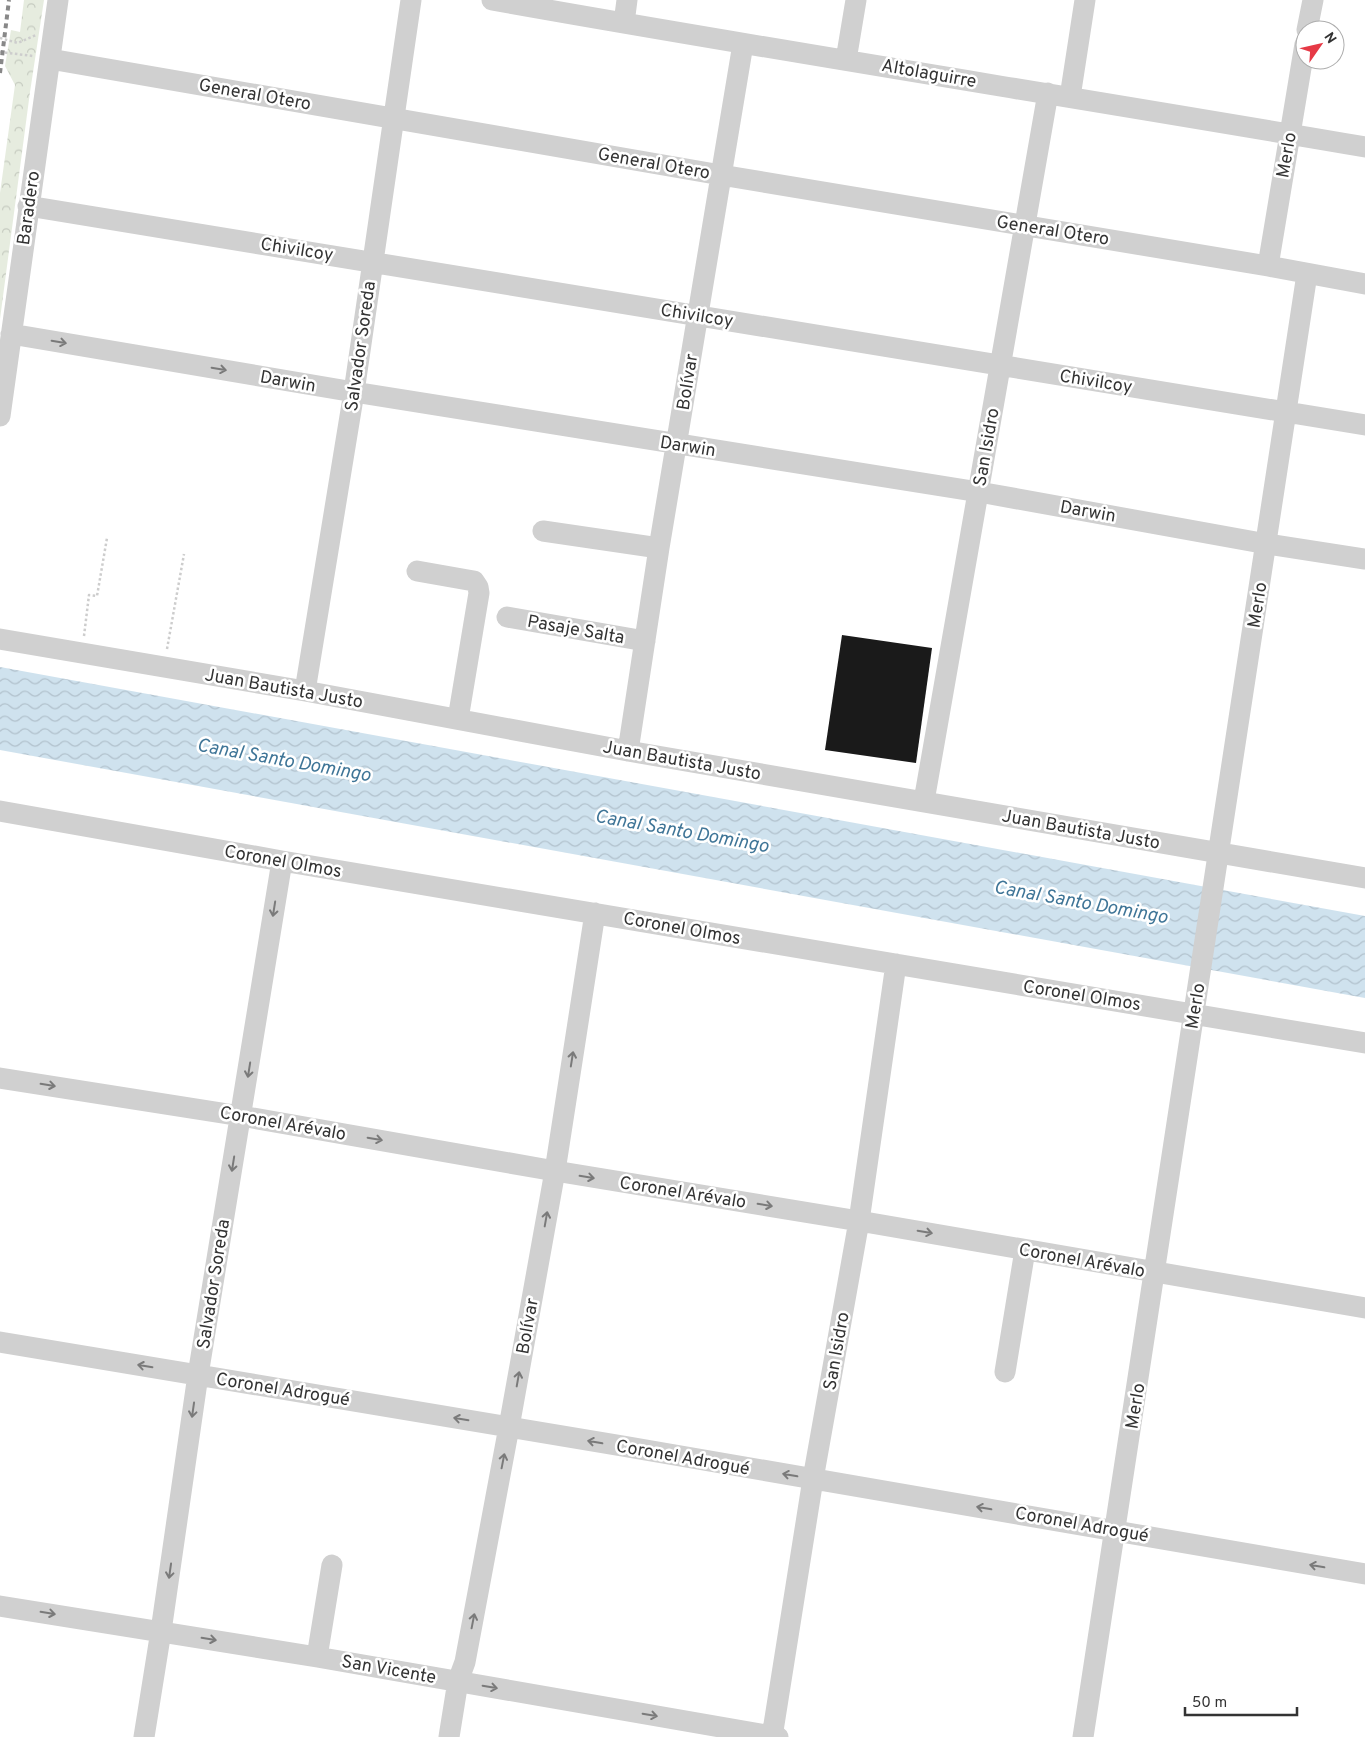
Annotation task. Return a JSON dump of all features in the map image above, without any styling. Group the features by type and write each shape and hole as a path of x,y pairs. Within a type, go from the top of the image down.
{"street":[{"name":"Baradero","path":"0,416 58,0"},
{"name":"Salvador Soreda","path":"306,691 354,392 411,0"},
{"name":"Altolaguirre","path":"492,0 743,44 1365,147"},
{"path":"624,23 627,0"},
{"path":"846,60 856,0"},
{"path":"1070,97 1085,0"},
{"path":"1310,20 1313,0"},
{"name":"Bolívar","path":"628,751 659,548 743,44"},
{"name":"General Otero","path":"50,59 1307,274"},
{"name":"Merlo","path":"1268,266 1301,70"},
{"name":"San Isidro","path":"924,801 1048,93"},
{"name":"Chivilcoy","path":"28,206 1365,425"},
{"path":"1307,274 1365,284"},
{"name":"Merlo","path":"1083,1737 1307,274"},
{"name":"Darwin","path":"11,334 354,392 979,492 1267,544 1365,559"},
{"path":"543,530 659,548"},
{"path":"417,571 474,581 478,587 479,593 458,719"},
{"name":"Pasaje Salta","path":"507,616 645,640"},
{"name":"Juan Bautista Justo","path":"0,639 306,691 628,751 924,801 1217,863 1365,878"},
{"name":"Coronel Olmos","path":"0,811 282,861 1365,1043"},
{"name":"Salvador Soreda","path":"144,1737 198,1375 282,861"},
{"name":"Bolívar","path":"449,1737 458,1682 465,1662 555,1171 595,913"},
{"name":"San Isidro","path":"774,1737 813,1479 858,1221 896,964"},
{"name":"Coronel Arévalo","path":"0,1078 241,1116 1365,1308"},
{"path":"1005,1372 1025,1250"},
{"name":"Coronel Adrogué","path":"0,1342 1116,1530 1365,1574"},
{"path":"317,1657 332,1565"},
{"name":"San Vicente","path":"0,1606 317,1657 774,1737"}],"path":[{"path":"0,38 18,43 38,34"},
{"path":"0,52 50,59"},
{"path":"82,653 90,595 97,596 107,538"},
{"path":"164,667 184,554"}],"green space":[{"path":"24,0 44,0 0,319 0,193 15,85 5,66 11,30 20,32"}],"water":[{"name":"Canal Santo Domingo","path":"0,667 1365,916 1365,998 0,750"}],"building":[{"path":"842,635 932,648 916,763 825,750"}],"railway":[{"path":"0,73 9,0"}]}
